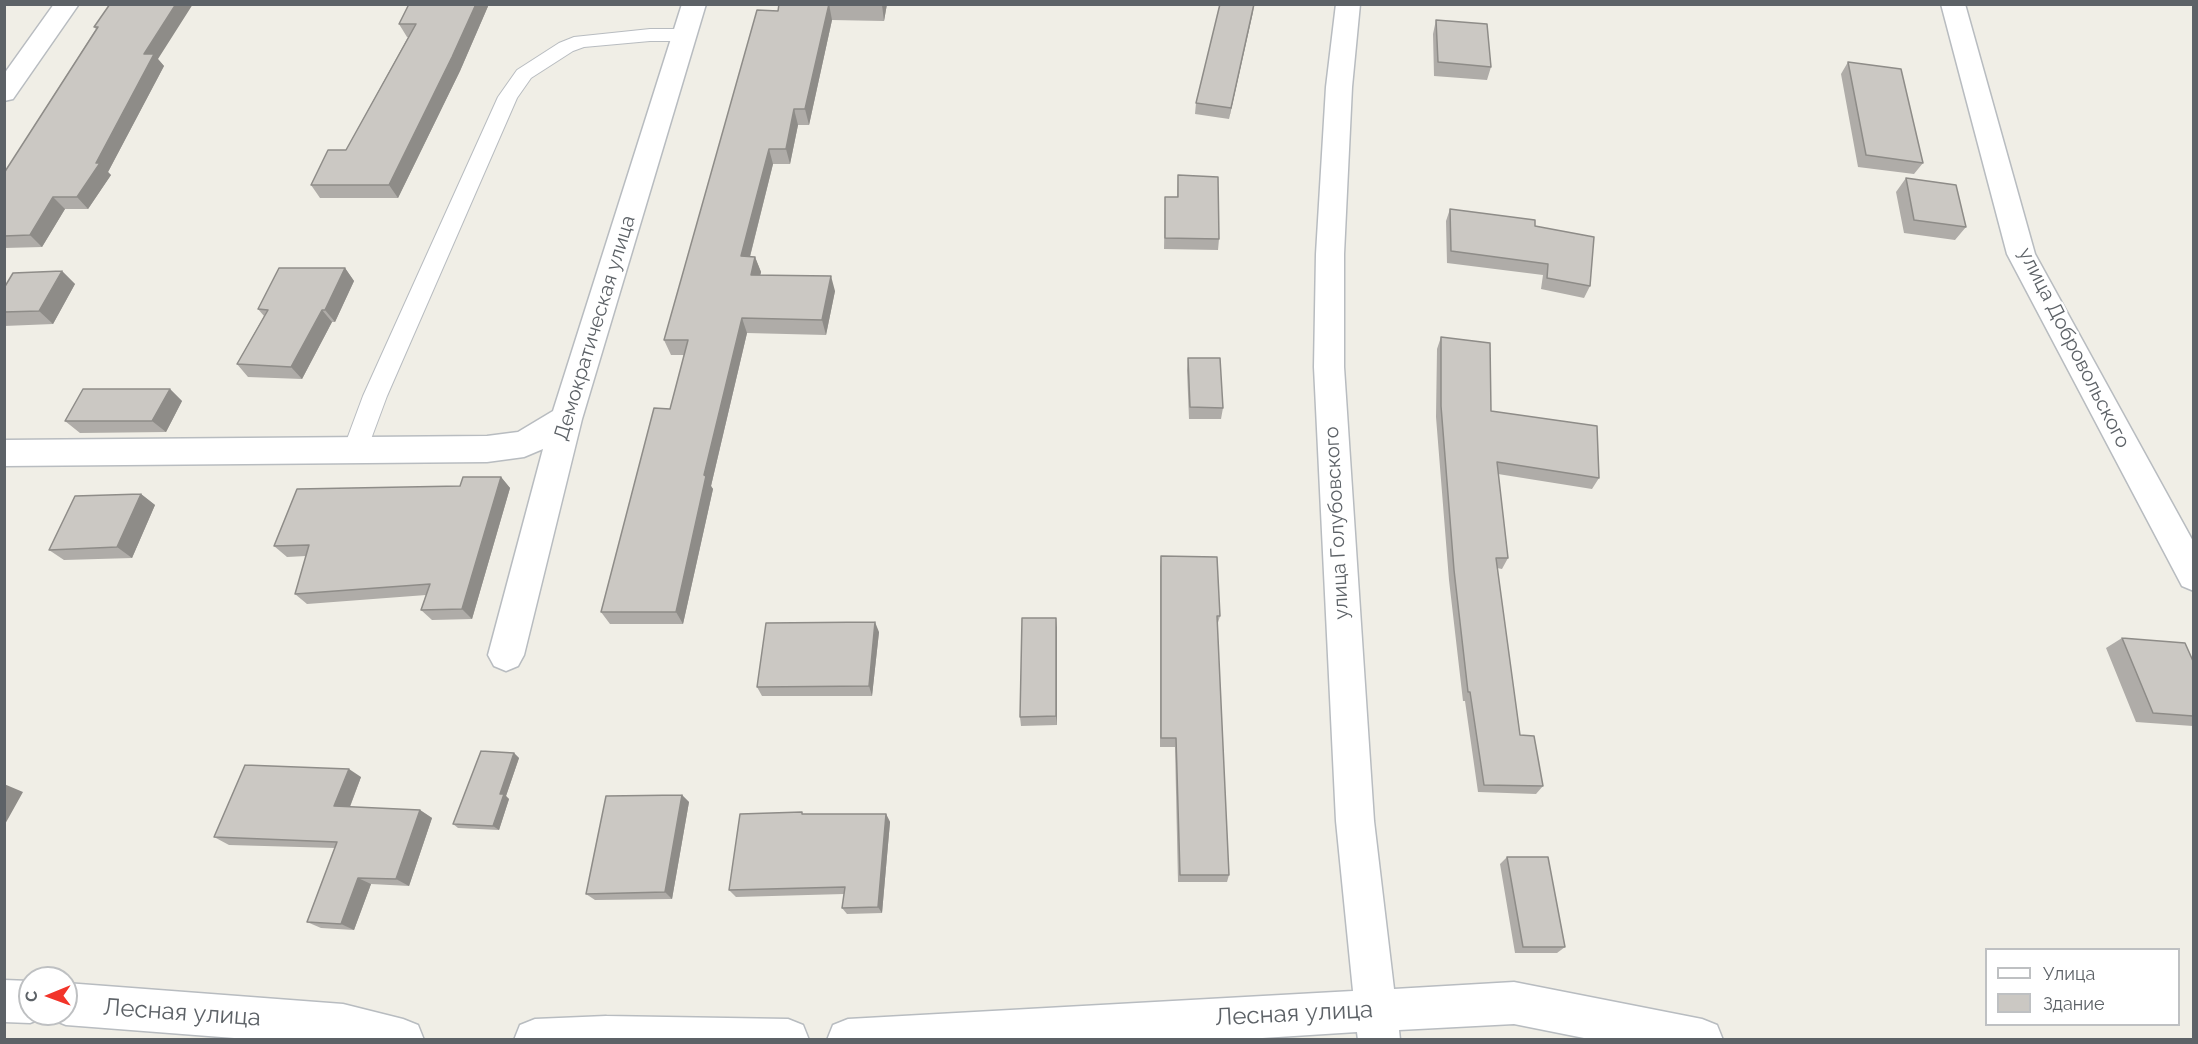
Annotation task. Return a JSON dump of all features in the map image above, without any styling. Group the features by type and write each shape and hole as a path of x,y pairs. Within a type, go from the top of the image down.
{"street":[{"path":"4,93 67,4"},
{"name":"Демократическая улица","path":"506,655 566,419 694,4"},
{"name":"улица Голубовского","path":"1348,4 1330,242 1329,367 1355,821 1378,1024"},
{"name":"улица Добровольского","path":"1953,4 2021,254 2193,576"},
{"path":"4,453 487,449 524,444 566,419"},
{"name":"Лесная улица","path":"848,1040 1378,1024 1514,1004 1702,1040"},
{"name":"Лесная улица","path":"78,1005 343,1025 404,1040"},
{"path":"535,1040 606,1037 788,1040"}],"lane":[{"path":"355,450 375,396 503,108 524,74 566,47 581,41 650,35 684,35"}],"building":[{"path":"110,4 176,4 144,54 154,54 96,163 100,163 77,197 53,197 30,235 4,236 4,173 98,27 94,27"},
{"path":"409,4 476,4 389,185 311,185 328,150 346,150 416,24 399,24"},
{"path":"779,4 829,4 805,109 794,109 786,149 769,149 741,256 755,257 751,275 831,276 822,320 742,318 704,475 706,476 676,612 601,612 654,408 670,409 688,340 664,340 757,10 778,11"},
{"path":"1220,4 1254,4 1231,108 1196,103"},
{"path":"1436,20 1487,24 1491,67 1438,62"},
{"path":"1848,62 1901,69 1923,163 1866,155"},
{"path":"1178,175 1218,177 1219,239 1165,238 1165,197 1178,197"},
{"path":"1906,178 1956,185 1966,227 1914,220"},
{"path":"1450,209 1535,220 1535,226 1594,237 1590,286 1547,278 1548,264 1451,251"},
{"path":"279,268 345,268 325,310 322,310 291,367 237,364 268,310 258,309"},
{"path":"62,271 39,311 4,312 4,288 13,273"},
{"path":"1441,337 1490,343 1491,411 1597,426 1599,478 1497,462 1508,558 1496,558 1520,735 1534,736 1543,786 1484,785 1470,692 1468,692 1454,570 1441,406"},
{"path":"1188,358 1220,358 1223,408 1190,407"},
{"path":"83,389 170,389 152,421 65,421"},
{"path":"463,477 501,477 462,609 421,610 430,584 295,594 309,545 274,546 297,489 460,486"},
{"path":"141,494 117,547 49,550 75,496"},
{"path":"1161,556 1217,557 1220,616 1217,616 1229,875 1180,875 1176,738 1161,738"},
{"path":"1022,618 1056,618 1056,716 1020,717"},
{"path":"875,622 869,686 757,687 766,623"},
{"path":"2122,638 2185,643 2193,661 2193,716 2153,713"},
{"path":"481,751 514,753 500,794 504,794 493,826 453,824"},
{"path":"245,765 349,769 334,806 420,810 396,879 358,878 341,924 307,922 337,842 214,837"},
{"path":"682,795 665,892 586,894 606,796"},
{"path":"802,812 802,814 886,814 878,907 842,908 845,887 729,890 740,814"},
{"path":"1507,857 1548,857 1565,947 1523,947"}]}
